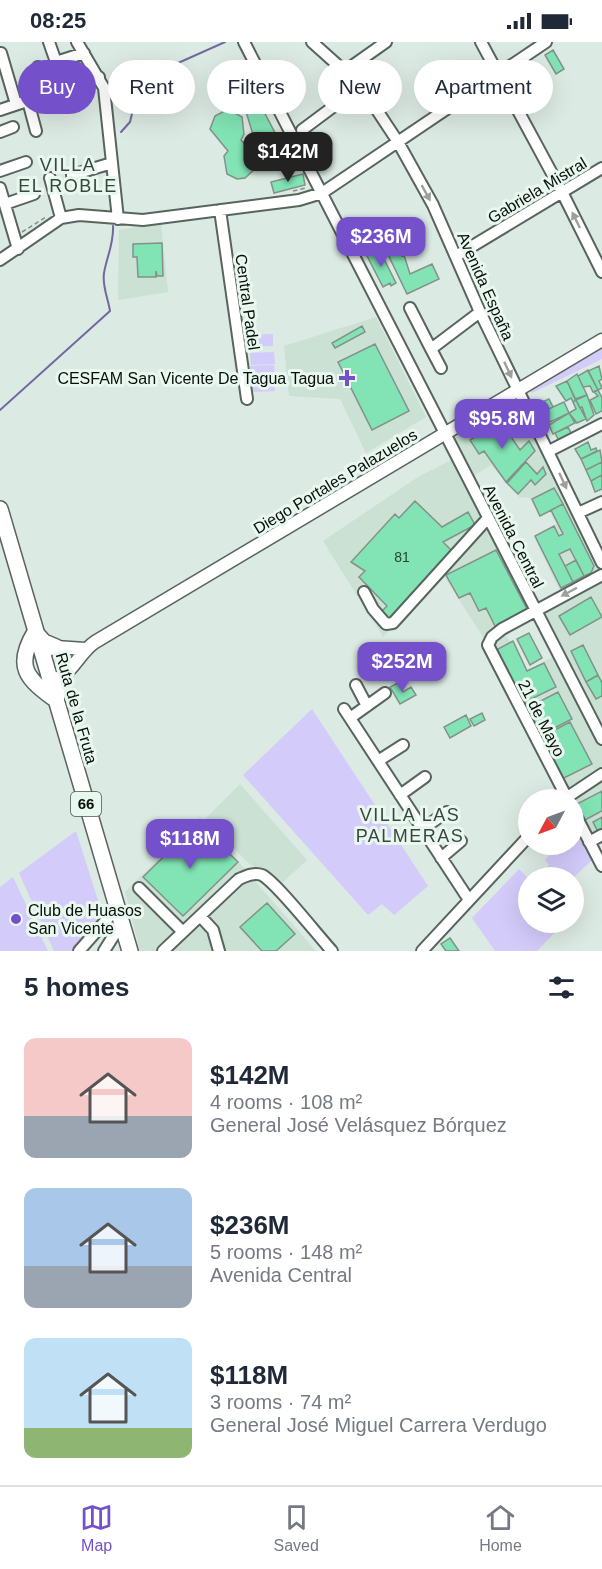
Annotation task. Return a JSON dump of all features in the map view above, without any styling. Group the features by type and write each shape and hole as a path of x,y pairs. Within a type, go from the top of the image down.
{"highway":[{"path":"0,509 35,632 49,650 31,657 25,666"},
{"path":"35,632 31,639 25,666 28,677 56,700"},
{"name":"Ruta de la Fruta","path":"49,650 57,680 56,700 129,951"},
{"path":"34,684 57,680"}],"main road":[{"name":"Diego Portales Palazuelos","path":"85,649 602,340"},
{"path":"49,650 85,649"},
{"path":"57,680 85,649"}],"street":[{"path":"50,42 56,62 84,53"},
{"path":"76,42 104,88 118,219"},
{"name":"Avenida Central","path":"244,42 535,610 597,720 602,739"},
{"name":"Avenida España","path":"312,42 333,60"},
{"path":"360,60 386,42"},
{"path":"481,42 492,60"},
{"path":"519,60 546,42"},
{"path":"0,110 16,105 1,53"},
{"path":"32,114 36,131"},
{"path":"302,130 323,114"},
{"name":"Avenida España","path":"380,114 433,205 480,312 602,563"},
{"path":"0,260 61,218 79,215 143,220 299,200 322,193 439,114"},
{"path":"521,114 602,272"},
{"path":"0,132 13,127"},
{"path":"0,171 26,162"},
{"path":"72,175 112,163"},
{"name":"Gabriela Mistral","path":"456,256 602,168"},
{"path":"50,178 61,218"},
{"path":"0,190 5,204 5,226 18,249"},
{"path":"5,204 34,194"},
{"name":"Central Padel","path":"220,210 247,399"},
{"path":"410,308 441,368"},
{"path":"431,349 480,312"},
{"path":"549,451 602,424"},
{"path":"578,513 602,502"},
{"path":"364,592 380,619 386,624 393,623 488,518"},
{"path":"535,610 602,575"},
{"name":"21 de Mayo","path":"535,610 492,637 488,645 560,789"},
{"path":"356,685 368,706"},
{"path":"385,693 368,706 347,714 469,900"},
{"path":"378,761 403,745"},
{"path":"579,789 602,774"},
{"path":"400,795 425,777"},
{"path":"422,829 447,812"},
{"path":"584,832 600,859"},
{"path":"589,842 602,835"},
{"path":"441,858 461,841"},
{"path":"422,951 518,848"},
{"path":"162,951 239,879 253,874 262,875 332,951"},
{"path":"139,888 183,932"},
{"path":"78,951 117,908"},
{"path":"200,916 213,930 219,951"},
{"path":"104,951 122,924"}],"shaded area":[{"path":"161,223 168,292 118,300 119,230"},
{"name":"CESFAM San Vicente De Tagua Tagua","path":"376,317 426,417 366,453 340,399 289,396 284,346"},
{"path":"273,334 273,346 249,347 249,335"},
{"path":"602,347 602,359 532,393 530,390"},
{"path":"274,352 275,364 251,365 250,353"},
{"path":"274,365 275,378 251,379 250,366"},
{"path":"251,379 274,379 275,391 252,392"},
{"path":"519,391 597,552 602,550 602,835 589,842 584,832 584,789 567,789 488,645 444,576 383,637 323,541 418,477 455,458 532,610 501,627 527,670 557,655 535,610 563,597 534,537 557,524 550,512 539,517 530,498 519,497 491,465 468,479 445,435"},
{"path":"312,709 428,886 394,915 382,904 368,915 243,775"},
{"path":"240,784 307,860 281,884 247,862 206,818"},
{"path":"200,817 316,951 140,951 125,892"},
{"path":"76,831 102,913 71,951 54,951 19,873"},
{"path":"584,843 592,860 584,868 547,867 549,865 545,860 550,855 584,855"},
{"path":"518,870 518,933 554,933 537,951 495,951 472,918"},
{"name":"Club de Huasos San Vicente","path":"13,877 48,951 0,951 0,887"}],"building":[{"path":"553,50 564,69 556,74 553,69 553,60 548,60 545,55"},
{"path":"237,114 242,117 244,134 241,140 253,153 256,161 255,169 245,178 237,179 227,174 224,156 228,151 210,129 215,116"},
{"path":"247,114 265,114 283,148 264,157 254,138"},
{"path":"303,174 305,185 274,193 271,182"},
{"path":"414,228 421,243 400,253 404,255 410,274 432,264 439,279 407,294 382,242"},
{"path":"162,243 163,276 157,276 156,271 156,277 138,277 137,257 133,257 133,244"},
{"path":"378,247 396,283 391,286 390,283 383,287 366,254"},
{"path":"362,326 365,332 335,348 332,343"},
{"path":"375,344 409,411 372,430 338,362"},
{"path":"599,366 602,379 599,381 602,388 598,390 588,371"},
{"path":"588,370 598,390 593,392 590,386 583,387 578,376"},
{"path":"577,374 587,395 575,399 567,381"},
{"path":"567,381 576,400 573,402 571,398 566,401 556,386"},
{"path":"598,390 602,398 602,411 596,414 590,400 598,396 594,392"},
{"path":"587,395 594,415 587,421 582,407 580,408 576,400"},
{"path":"549,399 553,407 544,411 540,403"},
{"path":"576,400 586,419 577,423 569,413 576,409 573,402"},
{"path":"564,402 569,413 548,423 544,411"},
{"path":"569,413 575,423 553,434 549,425"},
{"path":"501,422 520,450 529,441 535,451 506,482 484,451 479,454 470,440"},
{"path":"568,427 572,435 559,441 555,433"},
{"path":"588,442 591,450 596,448 597,451 581,459 575,449"},
{"path":"600,450 602,462 586,470 581,459"},
{"path":"526,462 537,474 543,467 546,474 535,485 531,480 518,494 507,483"},
{"path":"602,462 602,475 591,481 586,470"},
{"path":"602,475 602,489 595,492 591,481"},
{"path":"554,488 563,504 540,516 532,499"},
{"path":"415,501 442,527 468,512 474,523 473,526 443,542 453,552 389,620 381,612 387,606 359,577 365,571 351,562 395,514 399,518"},
{"path":"563,504 594,566 591,573 584,576 570,549 559,554 573,582 561,588 535,536 554,526 559,536 563,534 551,510"},
{"path":"496,550 528,611 496,628 486,608 479,611 470,593 459,598 446,575"},
{"path":"576,560 584,576 573,582 565,566"},
{"path":"591,597 602,617 570,635 559,616"},
{"path":"529,633 542,658 530,665 517,639"},
{"path":"513,641 527,671 544,663 556,687 523,703 496,650"},
{"path":"583,645 598,675 586,682 571,651"},
{"path":"598,675 602,683 602,696 596,699 586,682"},
{"path":"398,683 403,692 411,687 416,695 400,704 390,687"},
{"path":"558,692 572,719 541,735 527,708"},
{"path":"482,713 485,720 474,726 470,719"},
{"path":"466,715 471,726 450,738 444,727"},
{"path":"570,722 592,764 562,779 541,737"},
{"path":"602,791 602,811 584,820 584,800"},
{"path":"602,817 602,835 600,836 593,822"},
{"path":"198,823 238,862 183,916 143,877"},
{"path":"267,903 295,934 276,951 262,951 240,927"},
{"path":"450,938 459,951 446,951 441,944"}],"waterway":[{"path":"121,132 130,122 140,80 225,42"},
{"path":"0,410 110,311 104,278 113,226"}],"place":[{"name":"CESFAM San Vicente De Tagua Tagua","path":"347,378"},
{"name":"Club de Huasos San Vicente","path":"16,919"}],"district":[{"name":"VILLA EL ROBLE","path":"68,175"},
{"name":"VILLA LAS PALMERAS","path":"410,825"}]}
